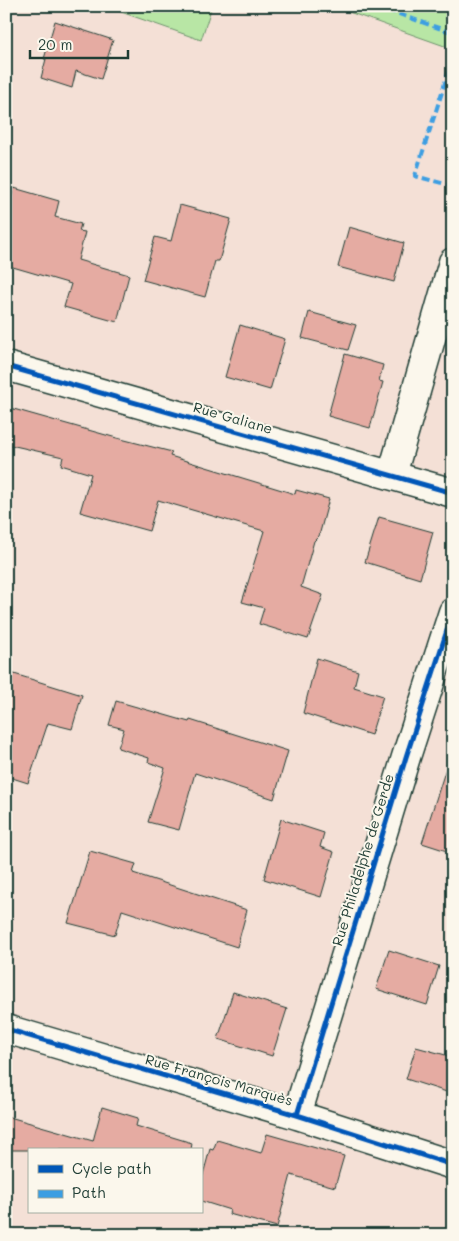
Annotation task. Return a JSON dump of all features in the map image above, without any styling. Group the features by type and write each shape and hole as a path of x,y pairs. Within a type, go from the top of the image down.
{"street":[{"path":"392,475 453,262"},
{"name":"Rue Galiane","path":"6,366 453,493"},
{"name":"Rue Philadelphe de Gerde","path":"297,1115 406,757 453,612"},
{"name":"Rue François Marquès","path":"6,1029 297,1115 453,1165"}],"green space":[{"path":"104,6 212,6 201,40"},
{"path":"332,6 453,6 453,49"}],"building":[{"path":"55,21 113,40 101,79 76,71 72,88 41,78 46,59 44,59"},
{"path":"14,188 59,201 55,217 81,224 79,231 85,232 78,260 129,275 117,322 64,307 71,284 6,265 6,215"},
{"path":"180,205 231,219 219,261 215,261 205,297 143,280 155,237 171,241"},
{"path":"349,227 404,243 394,282 338,267"},
{"path":"309,312 356,325 348,350 302,338"},
{"path":"240,325 285,339 270,390 225,377"},
{"path":"345,354 383,365 379,381 383,382 370,428 328,416"},
{"path":"10,408 172,452 170,456 295,494 296,490 329,499 319,536 314,541 301,587 323,595 308,639 259,624 264,608 242,602 264,531 158,500 149,531 80,512 91,474 61,465 63,457 6,444 6,422"},
{"path":"379,517 433,532 420,579 365,562"},
{"path":"317,658 358,671 354,687 383,696 371,735 303,713"},
{"path":"11,673 82,695 72,729 48,723 28,783 6,776 6,690"},
{"path":"116,701 189,722 190,720 288,751 274,799 195,773 179,830 148,822 165,768 148,762 149,758 118,748 124,729 109,725"},
{"path":"447,765 453,766 453,853 422,843"},
{"path":"281,819 324,833 320,847 334,852 321,897 264,879"},
{"path":"90,851 136,864 133,873 247,910 237,947 122,910 115,935 68,923"},
{"path":"389,950 439,966 427,1005 376,989"},
{"path":"233,992 287,1009 272,1056 218,1039"},
{"path":"416,1047 453,1057 453,1094 406,1079"},
{"path":"102,1107 138,1118 136,1126 192,1143 191,1148 28,1148 28,1150 6,1150 6,1116 93,1141"},
{"path":"267,1134 344,1156 335,1187 291,1175 277,1227 229,1214 230,1210 202,1201 202,1178 210,1149 213,1150 217,1140 261,1153"}],"marked path":[{"path":"376,6 453,33"},
{"path":"453,58 415,176 453,186"}],"cycle path":[{"path":"6,366 453,493"},
{"path":"297,1115 406,757 453,612"},
{"path":"6,1029 297,1115 453,1165"}]}
